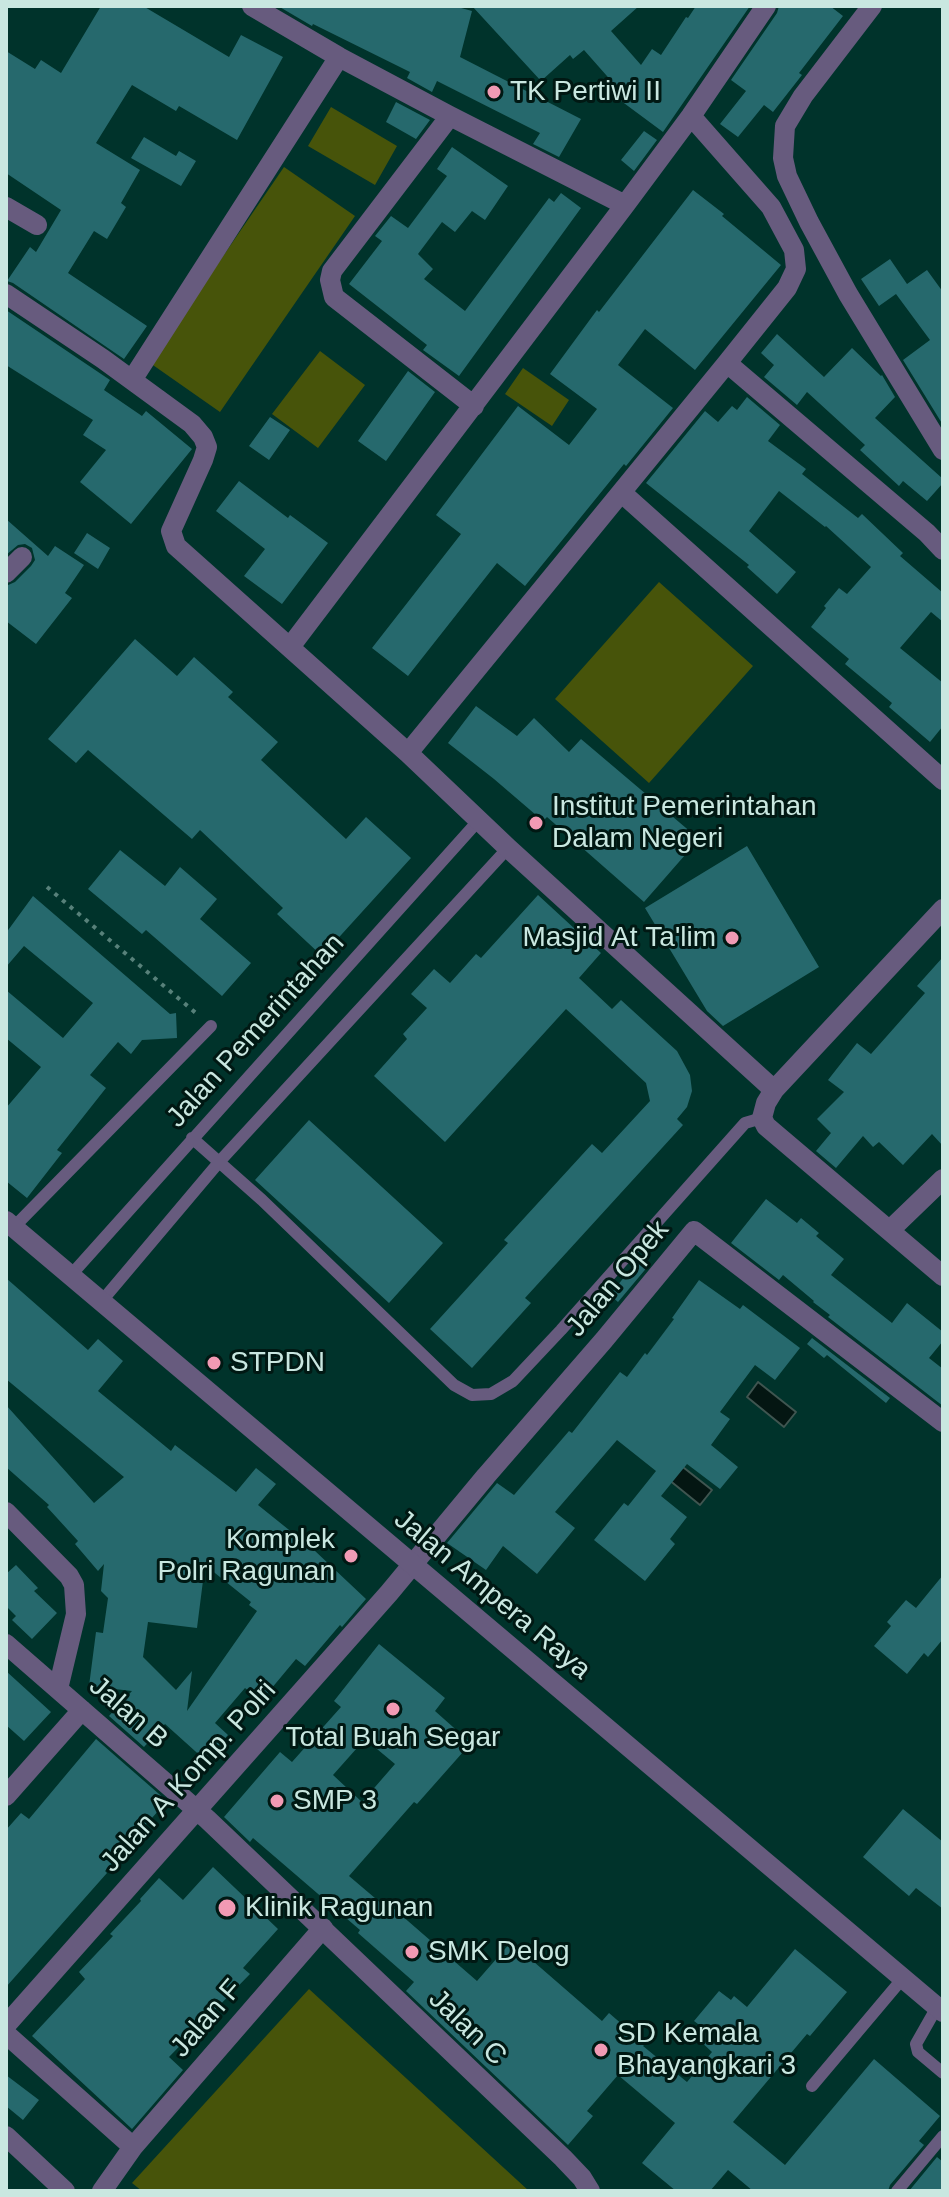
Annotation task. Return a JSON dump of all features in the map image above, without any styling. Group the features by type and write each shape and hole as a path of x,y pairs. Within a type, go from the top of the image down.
{"street":[{"path":"252,6 339,57 625,205"},
{"path":"290,647 625,205 766,6"},
{"path":"872,6 803,96 785,126 783,158 787,176 848,294 943,450"},
{"path":"132,380 339,57"},
{"path":"450,116 332,271 330,280 334,297 474,406"},
{"path":"408,753 727,363 787,288 796,269 794,250 771,207 691,116"},
{"path":"6,207 37,225"},
{"path":"6,294 132,380 192,424 203,437 207,447 200,468 171,531 176,546 408,753 774,1090"},
{"path":"727,363 943,550"},
{"path":"622,493 943,780"},
{"path":"6,573 22,557"},
{"path":"943,909 774,1090 762,1118 766,1126 943,1276"},
{"path":"890,1230 943,1179"},
{"name":"Jalan Ampera Raya","path":"9,1228 71,1275 940,2010"},
{"name":"Jalan Opek","path":"412,1565 694,1231 943,1422"},
{"name":"Jalan B","path":"6,1512 69,1576 74,1585 76,1614 58,1689"},
{"name":"Jalan A Komp. Polri","path":"6,2025 412,1565"},
{"name":"Jalan B","path":"6,1644 197,1810"},
{"path":"6,1796 82,1710"},
{"name":"Jalan C","path":"197,1810 582,2178 590,2191"},
{"name":"Jalan F","path":"102,2191 133,2147 323,1928"},
{"path":"6,2034 133,2147"},
{"path":"6,2136 60,2190"}],"lane":[{"name":"Jalan Pemerintahan","path":"71,1275 479,820"},
{"path":"101,1302 220,1161 508,848"},
{"path":"9,1228 211,1026"},
{"path":"192,1138 220,1161 454,1385 472,1395 491,1394 513,1381 745,1123 762,1118"},
{"path":"812,2086 903,1978"},
{"path":"940,2010 916,2044 918,2052 943,2073"},
{"path":"897,2191 943,2136"}],"path":[{"path":"47,887 211,1026"}],"green space":[{"path":"331,107 397,146 375,185 308,146"},
{"path":"284,167 355,216 220,412 150,363"},
{"path":"320,351 365,385 318,448 272,414"},
{"path":"523,368 569,400 552,426 505,394"},
{"path":"659,582 753,666 649,783 555,699"},
{"path":"309,1989 529,2191 142,2191 132,2183"}],"shaded area":[{"path":"758,1382 796,1412 784,1427 747,1397"},
{"path":"674,1460 712,1490 700,1505 663,1475"}],"building":[{"path":"101,6 143,6 229,57 241,35 283,57 237,140 179,106 176,111 132,85 96,143 140,170 121,203 126,207 107,239 94,231 68,273 147,326 124,359 7,281 30,247 36,252 61,210 6,173 6,51 35,69 41,60 61,73"},
{"path":"278,6 454,6 472,11 460,57 581,119 559,157 533,144 540,133 437,81 432,92 407,78 410,72 312,26"},
{"path":"472,6 639,6 611,31 641,65 652,49 661,55 696,6 750,6 663,132 609,92 614,84 584,50 573,59 570,55 541,81"},
{"path":"779,6 830,6 843,16 773,112 764,105 738,137 720,124 746,91 731,80"},
{"path":"396,102 430,120 416,139 386,122"},
{"path":"644,131 657,140 634,171 621,160"},
{"path":"144,137 176,156 179,151 196,161 181,186 131,158"},
{"path":"452,147 508,186 485,220 472,211 455,232 442,222 418,254 433,269 424,279 465,311 549,198 554,202 561,193 581,208 459,376 423,350 427,345 349,284 382,241 375,236 391,216 408,228 447,176 437,169"},
{"path":"693,190 781,265 695,370 645,329 618,365 673,408 525,586 497,563 408,676 372,648 461,534 436,515 518,406 569,445 597,409 550,374"},
{"path":"890,259 907,284 927,270 943,292 943,425 903,360 930,340 896,294 879,306 861,279"},
{"path":"6,310 110,380 104,390 142,416 146,411 192,449 131,524 80,482 106,450 83,435 93,420 6,365"},
{"path":"777,334 824,377 852,348 882,375 895,397 875,418 943,479 927,501 903,481 899,486 860,450 865,445 807,392 797,405 764,377 774,365 761,353"},
{"path":"408,371 435,392 386,461 358,441"},
{"path":"747,397 780,425 768,441 806,469 802,474 858,518 862,514 903,553 900,556 943,593 943,622 931,612 900,648 943,683 943,726 930,742 889,707 892,703 845,664 849,659 811,627 839,588 847,594 871,567 826,526 779,491 749,531 796,572 777,594 747,567 749,565 646,483 705,411 718,422 732,406 737,410"},
{"path":"270,417 290,430 269,460 249,446"},
{"path":"239,481 328,543 282,604 244,576 265,549 216,511"},
{"path":"6,519 48,556 55,546 84,565 65,593 72,598 36,644 6,621 6,586 15,582 35,560 32,548 25,544 18,545 6,555"},
{"path":"87,533 110,548 98,569 74,553"},
{"path":"135,639 177,676 194,657 233,692 228,697 278,742 261,760 346,839 366,817 411,858 322,956 277,914 283,908 200,830 192,839 88,750 76,763 48,739"},
{"path":"476,706 517,736 534,718 569,752 581,739 699,839 644,902 547,817 543,821 448,743"},
{"name":"Masjid At Ta'lim","path":"747,846 819,967 723,1026 707,1011 645,908"},
{"path":"120,850 165,886 180,867 217,899 200,919 251,963 222,996 146,930 142,934 88,889"},
{"path":"538,895 601,953 579,978 612,1009 621,1000 677,1051 690,1075 692,1091 687,1107 677,1119 683,1125 525,1298 531,1303 472,1368 430,1329 508,1243 504,1240 592,1144 602,1153 650,1101 646,1083 566,1009 445,1142 374,1076 407,1039 403,1034 427,1008 411,994 434,969 450,983 476,954 481,958"},
{"path":"33,896 170,1014 176,1013 177,1038 142,1040 131,1054 118,1042 90,1075 106,1088 57,1150 62,1153 27,1198 6,1181 6,1108 41,1067 6,1038 6,990 63,1038 93,1003 24,946 6,967 6,933"},
{"path":"943,957 943,1146 932,1134 903,1165 879,1142 873,1147 863,1136 836,1168 816,1151 831,1133 817,1119 844,1092 828,1080 857,1043 871,1054 925,993 917,986"},
{"path":"309,1120 443,1243 389,1303 255,1180"},
{"path":"766,1199 797,1223 801,1218 819,1233 816,1236 844,1259 831,1275 892,1323 907,1303 943,1332 943,1341 929,1358 943,1369 943,1406 828,1317 830,1315 783,1275 779,1280 731,1243"},
{"path":"640,1257 649,1265 618,1302 610,1295"},
{"path":"6,1278 88,1350 98,1339 123,1361 98,1391 171,1451 175,1445 236,1492 256,1468 276,1484 258,1505 314,1550 366,1599 305,1666 296,1659 261,1701 245,1688 215,1723 228,1735 205,1760 165,1724 144,1747 109,1716 132,1691 89,1686 96,1632 103,1633 108,1598 101,1591 104,1564 98,1571 75,1544 78,1541 47,1507 49,1505 6,1467 6,1405 94,1503 124,1477 6,1379","holes":["205,1565 251,1602 249,1605 257,1611 187,1711 192,1671 176,1690 143,1657 148,1622 197,1628"]},
{"path":"699,1280 740,1309 743,1305 800,1348 775,1380 755,1365 720,1412 730,1419 711,1445 738,1467 720,1489 687,1464 661,1496 687,1517 670,1539 675,1544 645,1581 594,1540 624,1503 628,1506 656,1471 617,1440 555,1512 575,1528 537,1574 503,1546 486,1570 447,1543 497,1483 514,1495 569,1431 572,1433 620,1372 627,1377 645,1353 647,1355"},
{"path":"812,1338 890,1398 886,1403 827,1355 824,1358 807,1344"},
{"path":"16,1565 38,1588 34,1591 57,1613 32,1639 12,1620 16,1616 6,1606 6,1574"},
{"path":"943,1575 943,1639 928,1657 924,1653 907,1674 874,1646 891,1626 887,1622 906,1600 916,1608"},
{"path":"379,1644 445,1698 435,1711 471,1743 349,1876 382,1904 385,1901 477,1981 511,1942 602,2021 609,2013 687,2082 712,2052 698,2039 706,2030 694,2021 719,1991 731,2000 734,1996 747,2007 795,1949 847,1992 733,2122 785,2165 874,2059 940,2116 919,2141 924,2145 888,2191 753,2191 728,2170 710,2191 676,2191 642,2163 675,2123 618,2075 587,2111 593,2116 568,2145 406,1991 414,1982 358,1933 360,1930 253,1838 250,1842 224,1817 280,1752 292,1762 341,1707 334,1701","holes":["365,1739 395,1764 362,1802 333,1775"]},
{"path":"6,1671 51,1712 24,1741 6,1725"},
{"path":"96,1739 167,1801 6,1987 6,1830 21,1813 29,1819"},
{"path":"903,1809 943,1842 943,1909 916,1888 909,1896 863,1857"},
{"path":"213,1867 278,1929 243,1968 250,1974 169,2057 183,2070 132,2129 32,2036 85,1979 79,1972 113,1936 110,1934 159,1878 183,1900"},
{"path":"6,2075 39,2100 23,2120 6,2106"},
{"path":"937,2157 943,2162 943,2191 909,2191"}],"place":[{"name":"TK Pertiwi II","path":"494,92"},
{"name":"Institut Pemerintahan Dalam Negeri","path":"536,823"},
{"name":"Masjid At Ta'lim","path":"732,938"},
{"name":"STPDN","path":"214,1363"},
{"name":"Komplek Polri Ragunan","path":"351,1556"},
{"name":"Total Buah Segar","path":"393,1709"},
{"name":"SMP 3","path":"277,1801"},
{"name":"Klinik Ragunan","path":"227,1908"},
{"name":"SMK Delog","path":"412,1952"},
{"name":"SD Kemala Bhayangkari 3","path":"601,2050"}]}
